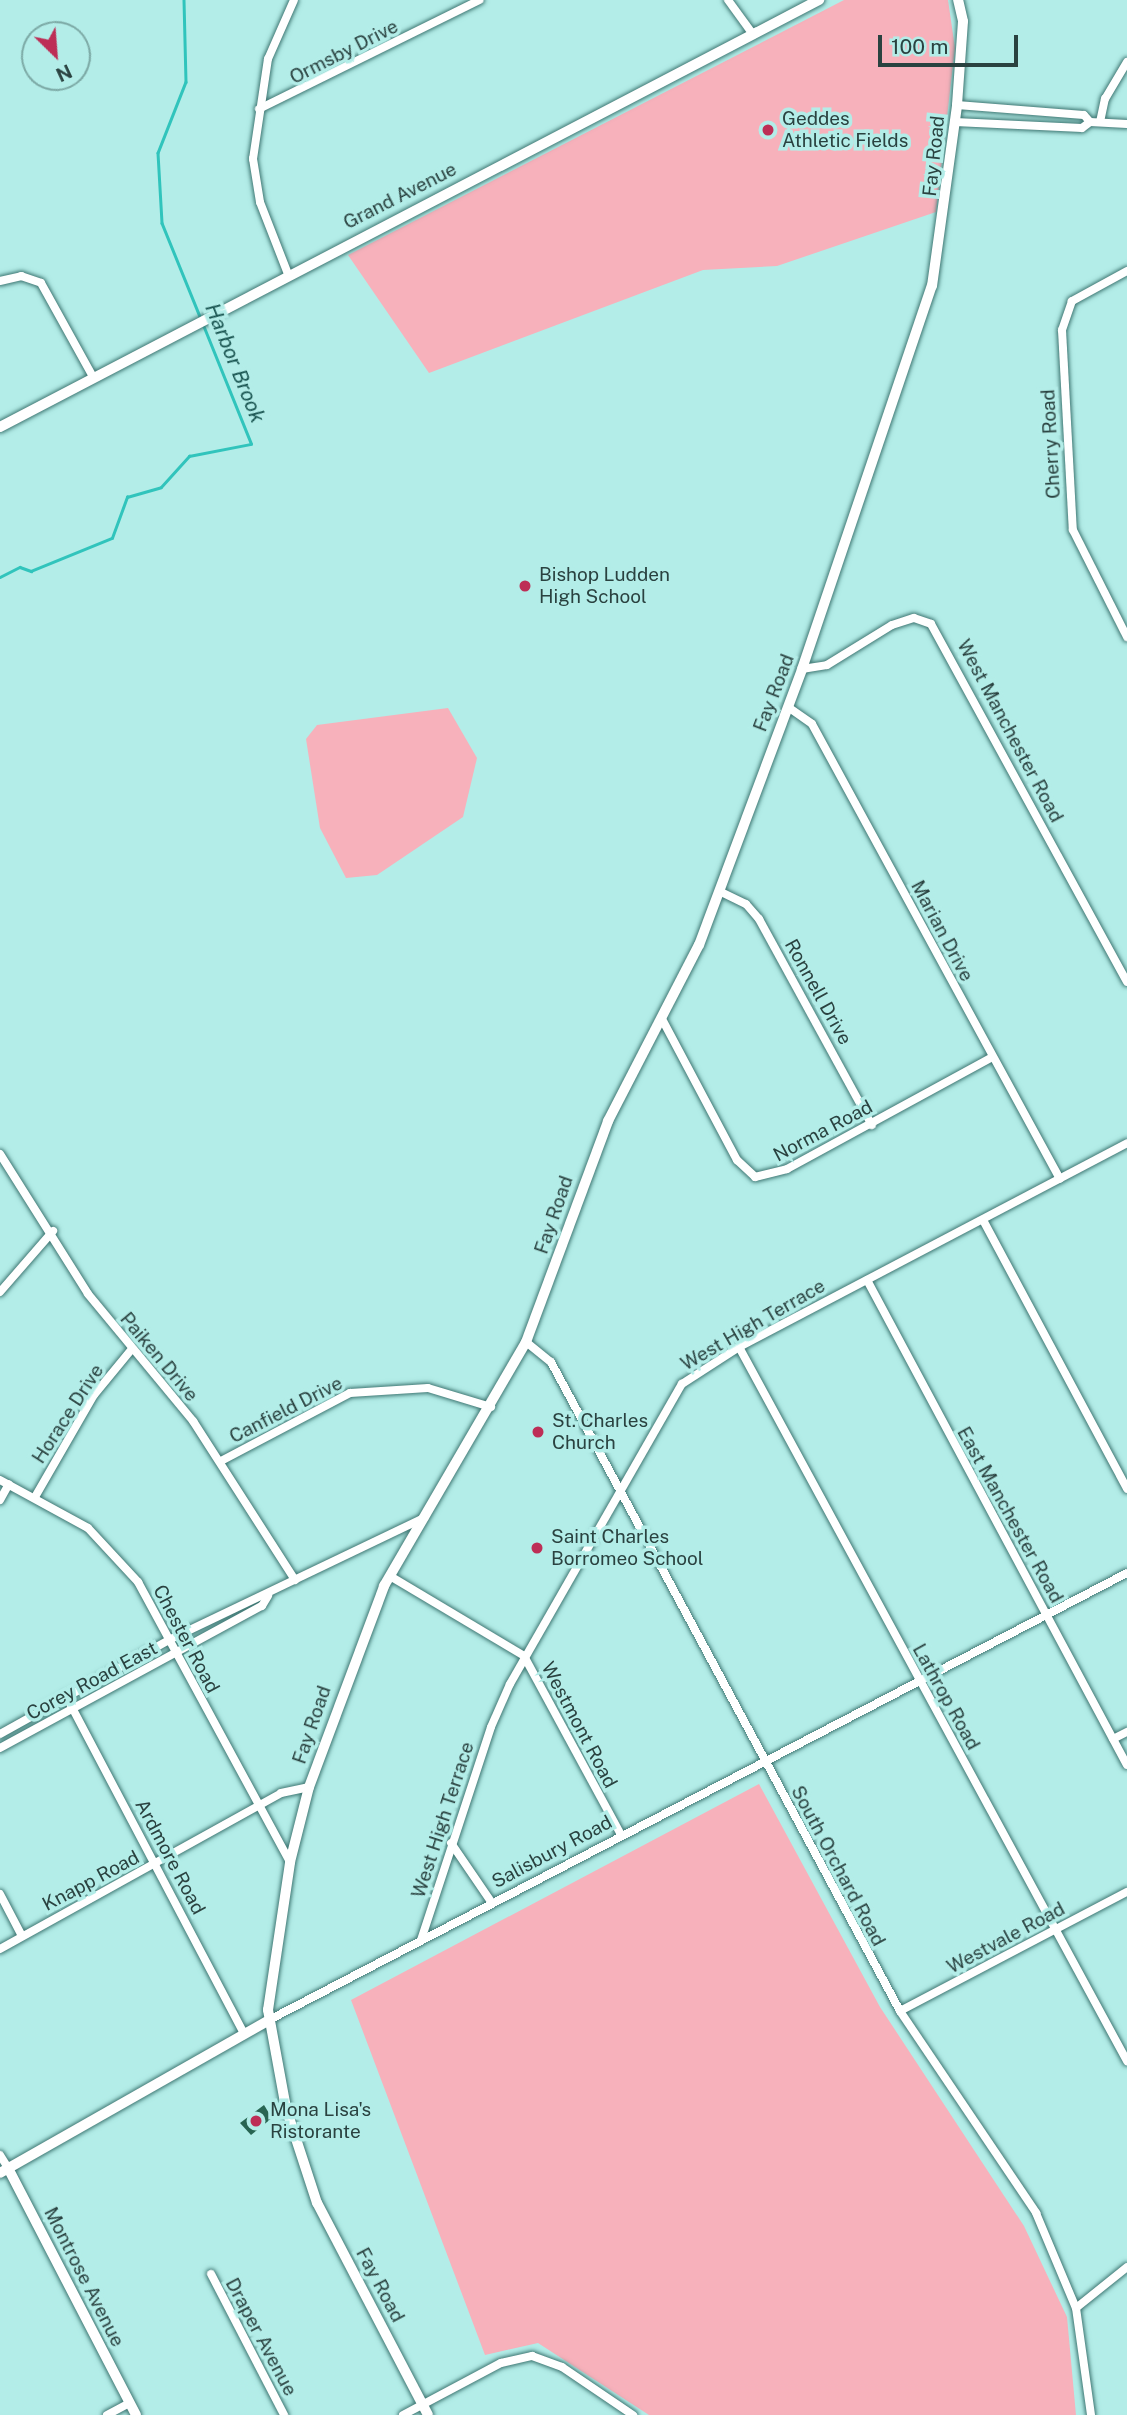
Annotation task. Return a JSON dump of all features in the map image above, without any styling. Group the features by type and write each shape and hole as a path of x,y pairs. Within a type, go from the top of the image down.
{"street":[{"path":"288,274 255,182 259,109 272,45 294,0"},
{"name":"Ormsby Drive","path":"259,109 480,0"},
{"path":"728,0 752,33"},
{"name":"Grand Avenue","path":"0,428 288,274 819,0"},
{"name":"Fay Road","path":"428,2415 317,2203 286,2108 269,2020 270,1971 290,1862 309,1787 390,1576 491,1407 526,1342 608,1121 662,1019 719,891 803,669 932,286 957,105 963,21 958,0"},
{"path":"1095,122 1127,62"},
{"path":"957,105 1084,115 1095,122"},
{"path":"954,122 1082,128 1095,122 1127,124"},
{"name":"Cherry Road","path":"1127,271 1072,301 1062,330 1073,530 1127,638"},
{"path":"0,281 21,276 41,283 93,377"},
{"name":"West Manchester Road","path":"803,669 827,664 892,625 914,618 931,624 1127,982"},
{"name":"Marian Drive","path":"788,707 812,724 1060,1179"},
{"name":"Ronnell Drive","path":"719,891 746,904 759,919 872,1125"},
{"name":"Norma Road","path":"662,1019 748,1174 770,1177 872,1125 992,1057"},
{"name":"West High Terrace","path":"421,1940 491,1727 524,1656 682,1384 739,1348 1127,1143"},
{"name":"Paiken Drive","path":"0,1154 53,1231 88,1294 220,1461 295,1580"},
{"path":"983,1220 1127,1489"},
{"path":"0,1292 53,1231"},
{"name":"East Manchester Road","path":"867,1280 1127,1765"},
{"name":"South Orchard Road","path":"526,1342 551,1362 900,2011 1029,2202 1076,2308 1091,2415"},
{"name":"Lathrop Road","path":"739,1348 1127,2061"},
{"name":"Horace Drive","path":"35,1497 94,1395 131,1350"},
{"name":"Canfield Drive","path":"220,1461 349,1393 428,1388 491,1407"},
{"path":"0,1500 4,1482"},
{"name":"Chester Road","path":"4,1482 35,1497 112,1549 138,1583 256,1807 290,1862"},
{"name":"Corey Road East","path":"0,1734 169,1640 257,1596 268,1595 424,1518"},
{"name":"Salisbury Road","path":"4,2170 269,2020 1127,1573"},
{"name":"Westmont Road","path":"390,1576 524,1656 621,1835"},
{"name":"Corey Road East","path":"0,1748 262,1606 268,1595"},
{"name":"Ardmore Road","path":"66,1696 244,2034"},
{"path":"1113,1739 1127,1732"},
{"name":"Knapp Road","path":"0,1949 281,1793 309,1787"},
{"path":"451,1843 492,1903"},
{"name":"Westvale Road","path":"900,2011 1127,1892"},
{"path":"0,1894 22,1937"},
{"name":"Montrose Avenue","path":"0,2155 4,2170 136,2415"},
{"path":"1076,2308 1127,2267"},
{"name":"Draper Avenue","path":"211,2274 284,2415"},
{"path":"403,2415 517,2357 544,2358 633,2415"},
{"path":"107,2415 130,2403"}],"shaded area":[{"name":"Geddes Athletic Fields","path":"844,0 948,0 955,48 936,212 777,266 703,270 429,373 348,255"},
{"path":"448,708 477,758 463,817 377,875 346,878 320,828 306,739 317,725"},
{"path":"759,1784 880,2007 1024,2226 1067,2317 1076,2415 649,2415 538,2343 485,2355 351,2000"}],"building":[{"name":"Mona Lisa's Ristorante","path":"264,2105 272,2118 251,2135 240,2123"}],"waterway":[{"name":"Harbor Brook","path":"184,0 186,82 158,153 162,223 201,319"},
{"name":"Harbor Brook","path":"0,577 20,567 31,571 112,538 127,497 161,487 189,456 251,444 203,325"}],"place":[{"name":"Geddes Athletic Fields","path":"768,130"},
{"name":"Bishop Ludden High School","path":"525,586"},
{"name":"St. Charles Church","path":"538,1432"},
{"name":"Saint Charles Borromeo School","path":"537,1548"},
{"name":"Mona Lisa's Ristorante","path":"256,2121"}]}
